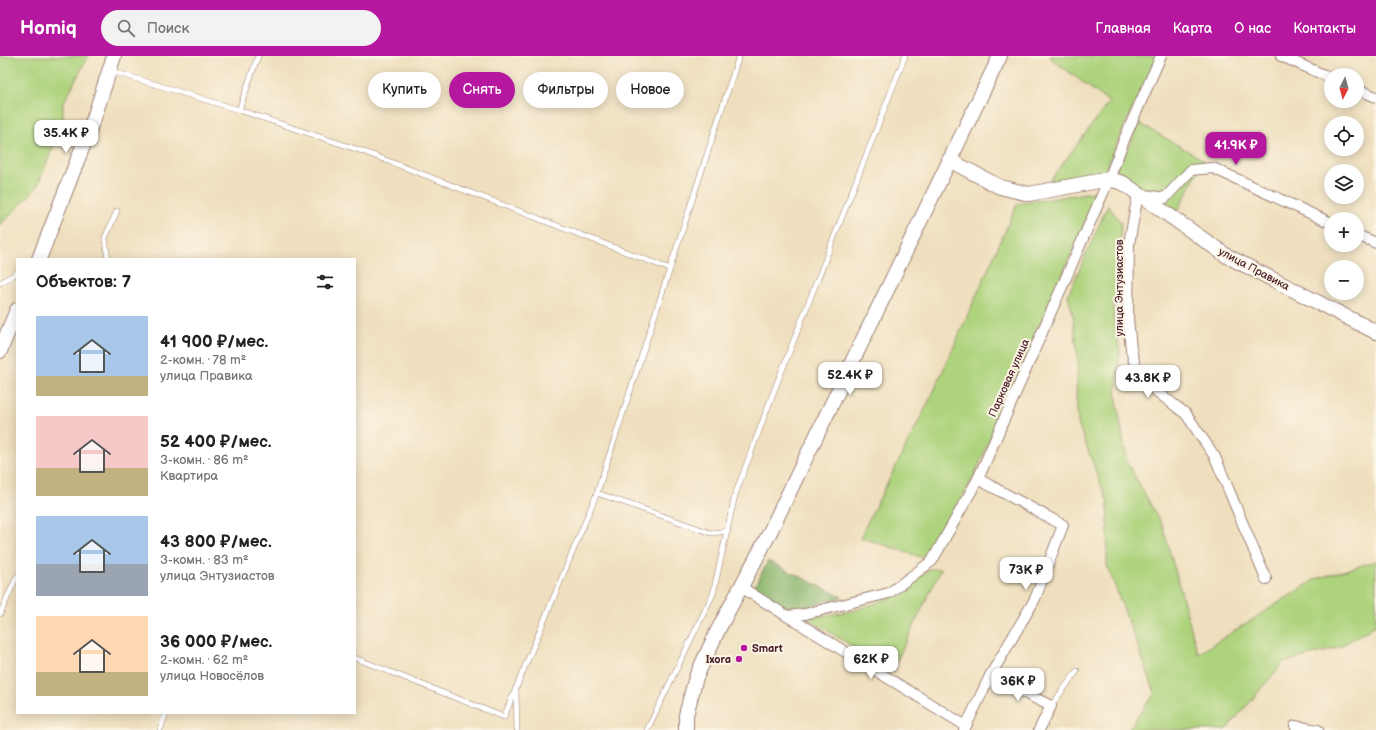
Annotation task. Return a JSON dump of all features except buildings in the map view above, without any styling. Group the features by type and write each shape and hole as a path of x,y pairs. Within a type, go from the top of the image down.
{"street":[{"path":"38,258 95,115 111,71 114,56"},
{"path":"686,730 686,715 696,677 718,630 771,529 1000,56"},
{"name":"Парковая улица","path":"787,616 805,614 889,593 932,561 978,479 1161,56"},
{"path":"1281,56 1324,75"},
{"path":"1364,92 1376,97"},
{"path":"949,160 1000,187 1029,194 1109,179"},
{"name":"улица Правика","path":"1138,194 1165,198 1191,170 1213,168 1324,220"},
{"name":"улица Правика","path":"1109,179 1124,183 1227,256 1376,332"},
{"name":"улица Энтузиастов","path":"1138,194 1129,244 1128,312 1131,349 1138,378 1186,414 1215,457 1266,579"},
{"path":"1364,238 1376,244"},
{"path":"0,351 16,312"},
{"path":"741,587 965,728 990,676 1034,599 1063,525 978,479"},
{"path":"990,676 1051,706 1039,730"},
{"path":"1295,726 1318,730"}],"lane":[{"path":"239,110 258,56"},
{"path":"356,658 504,717 597,494 739,56"},
{"path":"647,730 713,594 736,495 772,396 905,56"},
{"path":"111,71 239,110 362,151 670,269"},
{"path":"108,258 105,238 117,211"},
{"path":"0,283 16,274"},
{"path":"597,494 711,533 728,531"},
{"path":"0,614 16,578"},
{"path":"1051,706 1077,671"},
{"path":"516,687 517,730"},
{"path":"160,730 166,714"}],"green space":[{"path":"0,56 88,56 63,104 63,123 36,189 0,225"},
{"path":"1162,56 1131,111 1104,173 1046,186 1109,102 1049,57"},
{"path":"1137,122 1204,160 1175,216 1116,174 1117,167 1133,138"},
{"path":"1099,191 973,478 927,559 860,537 933,393 1017,204"},
{"path":"1108,205 1121,223 1119,263 1113,310 1120,353 1116,395 1127,462 1163,527 1198,654 1316,579 1376,561 1376,625 1338,648 1284,662 1226,730 1128,730 1155,693 1107,565 1108,503 1078,424 1076,396 1078,360 1073,316 1068,295"},
{"path":"768,561 842,597 788,610 753,589"},
{"path":"930,569 941,569 892,671 807,618 853,611 892,597"}],"place":[{"name":"Smart","path":"744,648"},
{"name":"Ixora","path":"739,659"}]}
